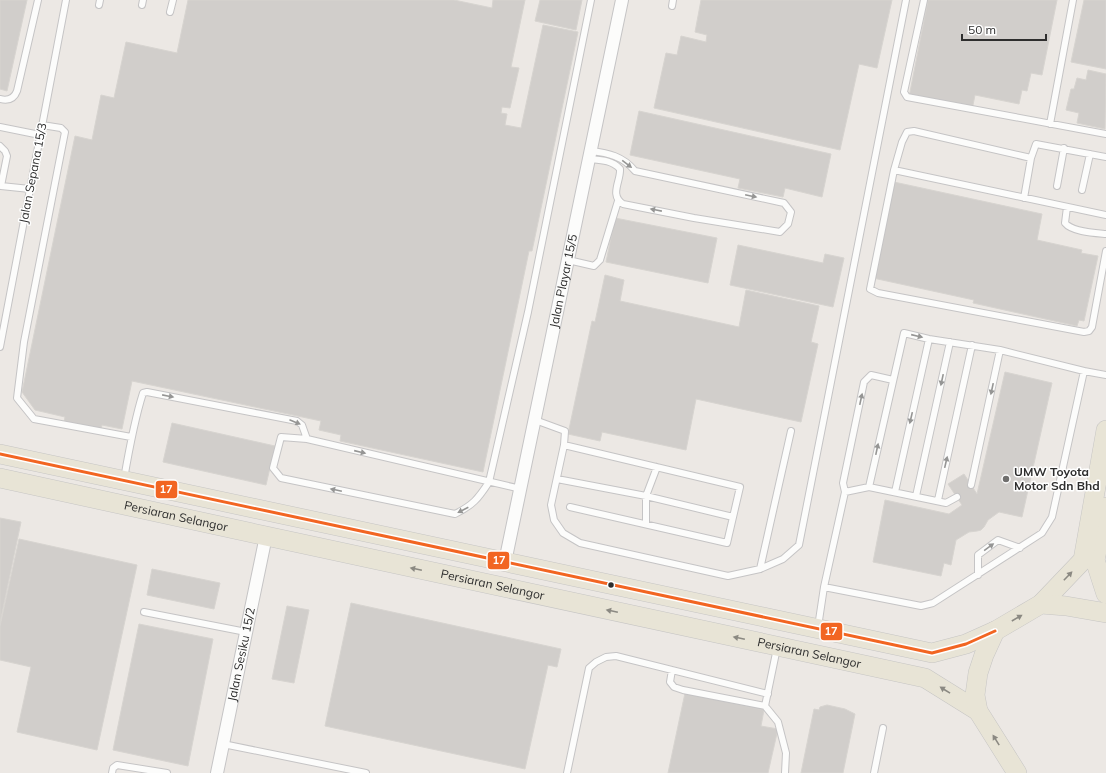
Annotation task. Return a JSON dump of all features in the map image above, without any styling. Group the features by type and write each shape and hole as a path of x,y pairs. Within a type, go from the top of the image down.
{"main road":[{"name":"Persiaran Selangor","path":"0,454 932,653 966,644 995,631 1041,604 1083,560 1106,430"},
{"name":"Persiaran Selangor","path":"0,478 926,678 978,711"},
{"path":"1106,507 1099,555 1095,560 1106,594"},
{"path":"1041,604 1066,606 1106,613"},
{"path":"995,631 978,673 975,695 978,711 1017,773"}],"street":[{"name":"Jalan Playar 15/5","path":"506,562 622,0"},
{"name":"Jalan Sesiku 15/2","path":"217,773 266,536"}],"lane":[{"path":"0,100 10,99 15,96 38,0"},
{"name":"Jalan Sepana 15/3","path":"0,347 66,0"},
{"path":"170,12 173,0"},
{"path":"521,489 489,482 307,439 281,437 273,468 281,478 455,514 468,508 479,498 489,482 528,312 591,0"},
{"path":"535,420 565,431 564,445 551,505 554,520 563,533 580,543 728,576 760,569 783,559 799,544 906,0"},
{"path":"924,0 904,92 907,97 1106,134"},
{"path":"1050,124 1073,0"},
{"path":"42,125 61,128 65,132 24,342 17,398 34,419 131,437"},
{"path":"0,127 40,135"},
{"path":"1031,158 914,131 907,132 902,142 894,170 870,289 878,293 1084,332 1089,331 1092,327 1106,251"},
{"path":"1024,198 1031,158 1036,144 1106,157"},
{"path":"0,146 6,151 7,156 0,187 30,189"},
{"path":"1057,186 1064,148"},
{"path":"610,154 626,162 634,171 784,203 791,212 788,224 780,232 694,218 623,204 618,201 615,194 620,169 608,161 590,155 610,154"},
{"path":"1082,190 1090,154"},
{"path":"894,170 1106,216"},
{"path":"568,260 594,266 600,260 618,201"},
{"path":"1067,207 1065,224 1067,226 1073,229 1106,234"},
{"path":"869,487 904,334 1000,350 1106,375"},
{"path":"895,492 929,339"},
{"path":"916,496 950,342"},
{"path":"938,500 972,345"},
{"path":"971,485 1000,350"},
{"path":"824,587 921,606 933,603 1042,533 1052,517 1084,371"},
{"path":"817,629 824,587 845,492 843,483 864,382 871,375 893,380"},
{"path":"124,480 131,437 143,394 147,392 297,421 302,425 307,439"},
{"path":"760,569 791,431"},
{"path":"564,445 740,488 727,543 570,507"},
{"path":"646,524 646,496 657,467"},
{"path":"557,478 646,496 733,517"},
{"path":"845,492 869,487 938,500 946,503 957,497"},
{"path":"978,575 978,555 998,540 1020,548"},
{"path":"144,612 246,632"},
{"path":"765,706 778,646"},
{"path":"567,773 589,668 596,662 606,657 616,656 768,694"},
{"path":"672,670 670,682 674,687 765,706 778,722 786,753 785,773"},
{"path":"874,773 883,728"},
{"path":"223,744 366,773"},
{"path":"112,773 117,765 167,773"}],"building":[{"path":"0,0 27,0 7,91 0,89"},
{"path":"188,0 454,0 492,8 493,0 525,0 511,67 519,68 510,108 502,107 501,113 507,114 505,125 521,128 543,25 578,32 532,251 529,251 483,472 340,441 341,435 319,430 321,421 132,381 122,429 102,425 101,429 64,422 65,417 35,410 22,392 75,136 92,140 101,95 114,98 126,42 177,53"},
{"path":"540,0 582,0 576,30 535,21"},
{"path":"701,0 892,0 877,68 859,64 840,150 654,108 666,53 677,55 681,36 706,42 707,35 695,32"},
{"path":"928,0 1057,0 1042,75 1031,73 1027,91 1022,90 1019,104 975,95 972,110 909,97"},
{"path":"1084,0 1106,0 1106,69 1071,62"},
{"path":"1088,70 1106,74 1105,129 1077,123 1079,113 1066,110 1071,89 1074,89 1077,78 1086,80"},
{"path":"639,111 831,154 822,197 785,188 783,197 738,188 740,179 630,155"},
{"path":"894,182 1042,214 1037,240 1082,250 1081,253 1098,256 1084,321 1079,320 1077,326 973,303 974,300 873,278"},
{"path":"615,218 717,238 708,283 606,262"},
{"path":"738,245 823,263 825,254 844,258 833,307 730,285"},
{"path":"605,275 624,280 620,301 739,327 746,290 819,306 811,342 818,344 801,422 696,399 686,450 602,432 600,441 568,434 592,321 595,322"},
{"name":"UMW Toyota Motor Sdn Bhd","path":"1005,372 1052,383 1022,517 999,512 988,520 981,530 969,532 956,540 951,565 944,563 941,576 873,562 885,500 949,514 962,505 948,484 964,474 977,494"},
{"path":"172,423 275,446 266,485 163,462"},
{"path":"0,518 21,522 0,623"},
{"path":"19,539 137,565 97,750 17,732 31,667 0,660 0,626"},
{"path":"152,569 220,583 214,609 147,595"},
{"path":"351,603 561,649 557,667 548,665 525,769 325,726"},
{"path":"287,606 309,610 294,683 272,679"},
{"path":"139,624 213,639 188,766 113,750"},
{"path":"685,693 764,710 761,726 778,729 768,773 668,773"},
{"path":"827,705 845,709 855,714 843,773 801,773 814,709 819,710 820,707"}],"transit line":[{"name":"17","path":"0,454 932,653 966,644 995,631"}],"place":[{"name":"UMW Toyota Motor Sdn Bhd","path":"1006,479"}]}
